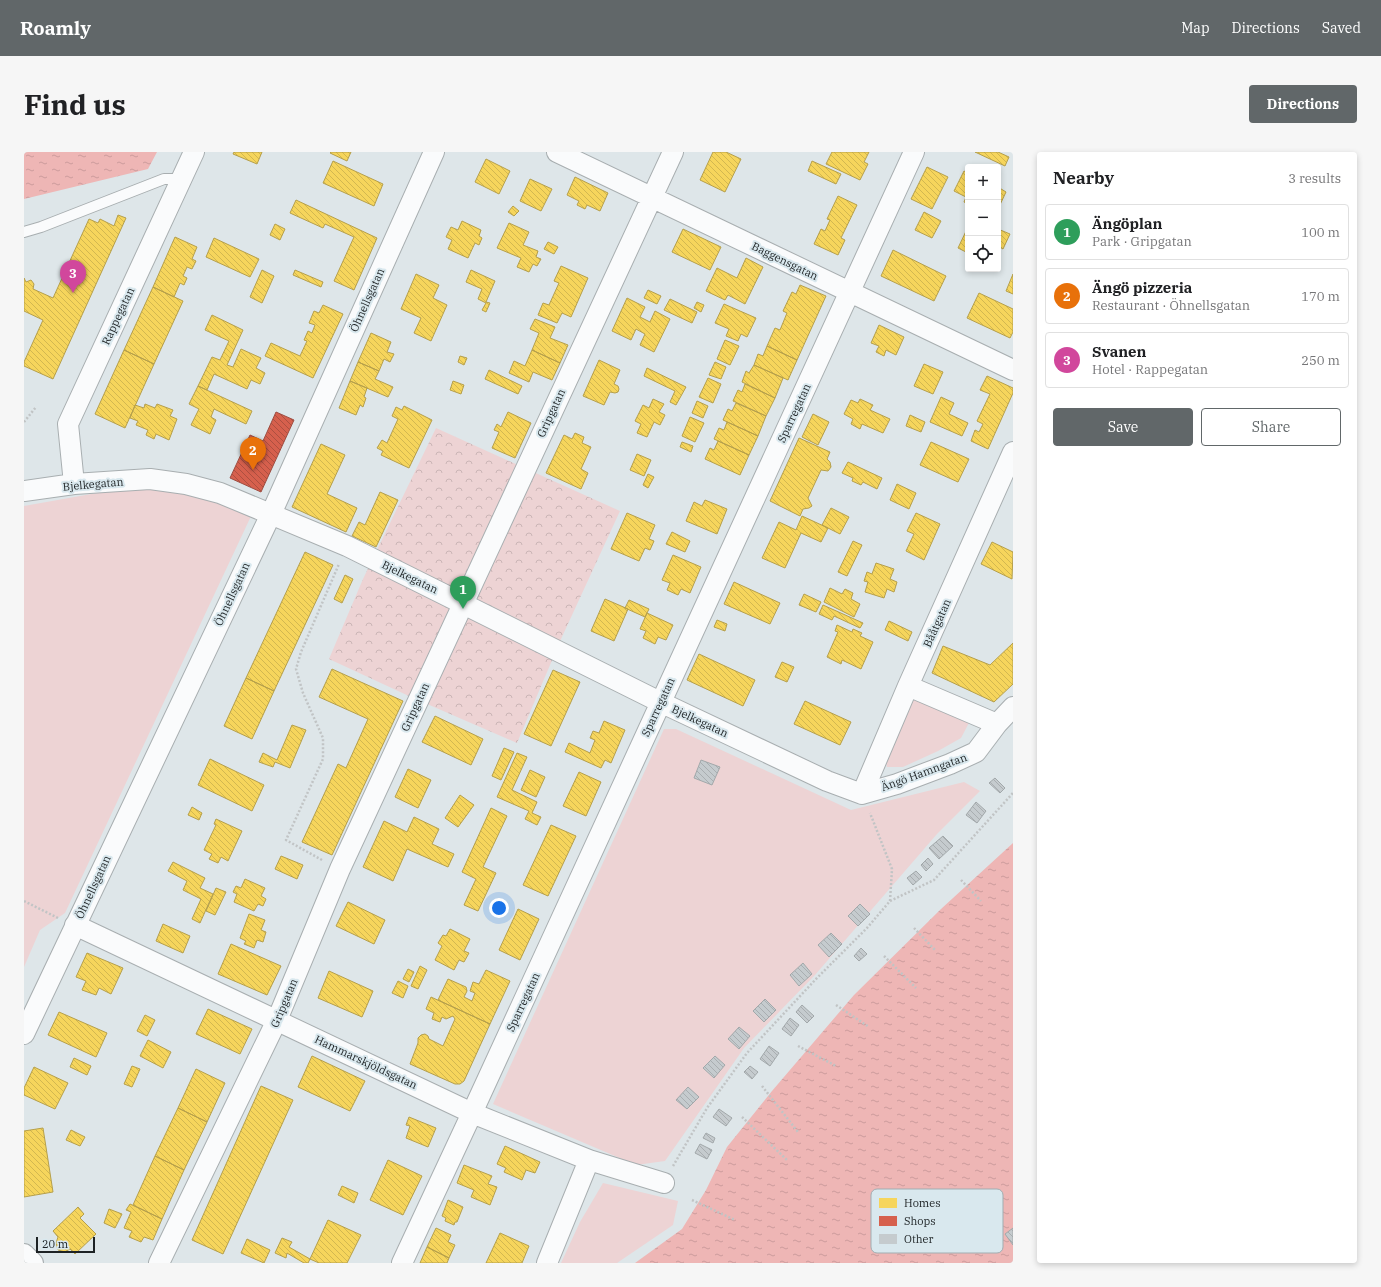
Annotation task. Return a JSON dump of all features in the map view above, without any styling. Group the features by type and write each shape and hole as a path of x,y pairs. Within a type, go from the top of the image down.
{"street":[{"name":"Rappegatan","path":"74,484 68,424 194,152"},
{"name":"Öhnellsgatan","path":"24,1034 271,514 434,152"},
{"name":"Baggensgatan","path":"557,152 1013,370"},
{"name":"Gripgatan","path":"158,1263 277,1020 340,869 673,152"},
{"name":"Sparregatan","path":"402,1263 914,152"},
{"name":"Bååtgatan","path":"862,794 908,686 1013,452"},
{"name":"Bjelkegatan","path":"24,491 74,484 150,479 186,484 220,493 347,546 660,702 827,781 862,794"},
{"path":"908,686 997,724"},
{"name":"Ängö Hamngatan","path":"862,794 904,781 950,764 976,752 997,724 1013,707"},
{"name":"Hammarskjöldsgatan","path":"75,926 472,1113 590,1160 664,1183"},
{"path":"547,1263 590,1160"},
{"path":"24,1254 33,1263"}],"lane":[{"path":"24,232 41,227 164,179 181,179"}],"path":[{"path":"24,422 36,407"},
{"path":"340,869 286,840 323,759 323,738 296,669 301,652 347,546"},
{"path":"664,1183 707,1108 748,1053 816,979 867,928 890,901 934,880 1013,793"},
{"path":"862,794 892,868 890,901"},
{"path":"961,880 981,901"},
{"path":"24,901 75,926"},
{"path":"914,928 936,951"},
{"path":"884,956 916,988"},
{"path":"836,1005 868,1027"},
{"path":"798,1046 836,1066"},
{"path":"762,1086 798,1132"},
{"path":"742,1116 787,1160"},
{"path":"692,1200 735,1220"}],"green space":[{"path":"436,428 620,511 561,639 517,743 411,697 329,659 363,579"},
{"path":"153,483 252,514 65,913 40,930 24,967 24,506"},
{"path":"920,697 971,719 961,738 938,751 903,767 887,767 885,758 912,701"},
{"path":"664,729 676,729 851,810 964,782 980,791 937,834 815,975 744,1048 665,1161 636,1165 493,1104"},
{"path":"603,1183 678,1201 673,1225 617,1263 561,1263 580,1222"}],"water":[{"path":"24,152 157,152 148,169 24,199"},
{"path":"1013,843 1013,1263 635,1263 682,1229 706,1190 727,1147 772,1091 854,995 941,909"}],"building: Homes":[{"path":"234,152 262,152 257,164 233,154"},
{"path":"351,152 347,161 330,153"},
{"path":"713,152 726,152 741,159 725,192 700,180"},
{"path":"832,152 869,152 864,162 868,164 860,180 826,164"},
{"path":"975,152 998,152 1009,157 1005,166"},
{"path":"486,159 510,171 499,194 475,182"},
{"path":"333,161 383,184 374,206 323,183"},
{"path":"812,161 841,174 836,184 808,171"},
{"path":"927,167 948,177 932,209 911,199"},
{"path":"964,171 965,172 965,196 954,191"},
{"path":"575,177 608,193 600,211 587,205 585,209 577,205 579,201 567,195"},
{"path":"530,179 552,189 541,211 520,201"},
{"path":"1001,189 1006,192 1001,203"},
{"path":"838,196 857,205 841,238 845,240 838,255 814,244 821,229 825,231 830,220 827,219"},
{"path":"296,200 377,238 354,290 334,281 354,237 325,224 323,228 290,213"},
{"path":"513,206 519,211 514,216 508,212"},
{"path":"924,212 941,221 932,238 915,230"},
{"path":"118,215 126,218 53,379 24,366 24,362 43,320 24,311 24,278 26,282 31,280 34,284 33,289 53,298 89,219 98,223 100,219 114,226"},
{"path":"462,221 481,230 479,236 482,238 479,245 475,243 468,258 448,249 452,240 446,237 451,227 458,230"},
{"path":"509,223 529,232 523,245 538,251 536,257 541,259 537,266 533,264 529,272 517,267 521,258 497,248"},
{"path":"275,224 285,229 280,240 270,235"},
{"path":"683,229 721,247 710,270 672,252"},
{"path":"1001,230 1010,234 1003,249 1001,248"},
{"path":"965,233 965,252 958,248"},
{"path":"175,237 197,247 192,259 196,261 192,269 187,267 183,276 187,278 184,285 180,283 174,297 153,287"},
{"path":"214,238 259,259 250,277 206,257"},
{"path":"548,242 558,247 554,254 544,249"},
{"path":"893,250 946,276 934,301 881,276"},
{"path":"746,258 763,267 745,304 728,295 725,300 706,291 717,268 737,278"},
{"path":"561,266 588,278 571,317 562,313 557,323 538,315 543,303 549,305 559,283 554,281"},
{"path":"262,270 274,276 262,303 250,297"},
{"path":"295,270 323,282 321,287 293,275"},
{"path":"471,270 495,281 486,302 490,303 486,312 482,310 486,303 478,299 482,289 466,282"},
{"path":"416,274 439,285 433,298 447,305 431,341 414,333 421,318 401,309"},
{"path":"1013,274 1013,294 1006,291"},
{"path":"800,285 826,296 797,360 767,346 775,328 780,330 787,313 783,311 792,292 796,294"},
{"path":"153,287 183,301 154,364 124,350"},
{"path":"648,290 661,296 657,304 644,298"},
{"path":"979,293 1013,309 1013,332 1010,338 967,318"},
{"path":"627,298 645,307 640,317 650,322 655,311 670,319 654,352 640,345 645,334 636,329 631,340 612,331"},
{"path":"670,299 697,312 692,323 664,310"},
{"path":"697,302 704,305 701,312 694,308"},
{"path":"724,304 756,318 747,337 741,334 738,341 726,336 729,329 715,323"},
{"path":"323,305 343,314 313,378 265,356 271,343 300,356 307,341 304,340 308,331 312,333 315,325 309,323 314,311 319,313"},
{"path":"212,315 243,330 227,365 233,367 241,349 261,358 256,368 265,373 260,384 251,380 247,389 214,374 207,390 198,386 212,357 220,360 229,341 205,330"},
{"path":"535,319 555,327 550,338 568,345 560,363 532,350 539,333 530,329"},
{"path":"879,325 904,337 896,355 886,350 884,356 876,352 879,346 871,343"},
{"path":"371,333 391,342 387,352 394,354 390,362 384,359 379,371 358,362"},
{"path":"725,340 739,346 730,365 717,359"},
{"path":"767,346 797,360 788,380 754,365 758,354 763,356"},
{"path":"124,350 154,364 125,428 95,414"},
{"path":"532,350 560,363 552,380 533,372 529,382 509,373 514,361 525,366"},
{"path":"460,356 467,358 464,365 458,362"},
{"path":"599,360 620,370 614,384 618,386 618,392 610,392 604,405 583,396"},
{"path":"358,362 379,371 375,379 393,387 388,397 350,381"},
{"path":"715,362 726,367 721,379 709,375"},
{"path":"924,364 943,372 933,394 914,386"},
{"path":"754,365 783,378 775,398 742,382 746,371 749,373"},
{"path":"647,368 686,387 676,405 670,402 675,391 644,376"},
{"path":"489,370 522,386 518,394 485,379"},
{"path":"987,376 1013,388 1013,393 988,449 971,441 975,430 979,432 983,424 977,421 990,394 980,390"},
{"path":"708,378 721,384 713,403 699,397"},
{"path":"350,381 367,388 363,407 360,405 356,415 339,408"},
{"path":"453,381 464,385 461,394 450,390"},
{"path":"745,384 775,398 766,416 733,401 738,390 742,392"},
{"path":"198,386 252,411 246,424 214,409 211,417 216,420 210,434 191,425 199,409 189,404"},
{"path":"941,397 954,403 949,414 968,423 962,436 930,422"},
{"path":"653,399 664,404 659,412 665,415 660,425 654,422 647,437 637,433 641,424 635,421 643,405 649,408"},
{"path":"860,399 873,405 870,410 890,419 883,433 862,424 860,429 851,424 853,419 844,414 851,400 858,403"},
{"path":"697,401 708,406 703,418 692,413"},
{"path":"736,403 766,416 758,436 723,420 728,409 732,411"},
{"path":"145,404 155,408 157,404 173,410 170,416 177,419 169,440 156,434 154,439 146,435 148,430 136,425 138,421 130,418 135,405 144,408"},
{"path":"404,406 432,420 409,468 381,455 383,451 377,448 382,440 387,443 398,419 392,416 396,407 402,410"},
{"path":"508,412 531,423 515,458 492,448 499,432 494,430 497,424 501,427"},
{"path":"813,414 829,422 818,445 802,437"},
{"path":"910,415 925,422 921,432 906,426"},
{"path":"690,417 704,423 695,442 682,436"},
{"path":"727,422 758,436 749,455 714,439 719,428 724,430"},
{"path":"575,433 584,437 582,443 591,447 581,469 588,473 581,489 546,473 564,435 572,439"},
{"path":"799,438 830,452 827,459 830,462 831,467 828,471 821,470 808,498 812,506 803,509 800,516 770,501"},
{"path":"718,441 749,455 740,475 705,459 710,448 714,450"},
{"path":"682,442 693,446 691,452 680,447"},
{"path":"931,442 969,459 958,482 920,465"},
{"path":"321,444 345,455 327,494 357,508 346,532 292,507"},
{"path":"637,454 651,460 644,476 630,470"},
{"path":"848,462 882,478 877,489 863,482 861,485 852,481 853,478 842,473"},
{"path":"648,474 654,477 648,488 643,485"},
{"path":"897,484 916,493 909,509 890,500"},
{"path":"380,492 398,500 376,547 352,536 359,522 365,525"},
{"path":"705,500 727,509 717,534 686,521 694,502 702,506"},
{"path":"831,508 849,517 840,534 822,525"},
{"path":"627,513 655,525 649,539 654,541 650,550 645,548 639,561 611,549"},
{"path":"916,513 940,524 924,560 906,551 914,534 907,531"},
{"path":"802,516 828,528 821,542 801,533 785,568 762,558 779,522 796,530"},
{"path":"672,532 690,541 685,552 666,544"},
{"path":"853,541 862,545 847,576 838,572"},
{"path":"992,542 1013,552 1012,579 981,564"},
{"path":"305,552 333,565 274,691 246,678"},
{"path":"673,555 701,567 690,593 681,589 678,595 667,590 670,583 662,580"},
{"path":"876,563 894,569 890,579 897,582 894,592 887,589 884,598 865,592 868,582 864,581 867,572 872,574"},
{"path":"345,575 353,579 342,603 334,599"},
{"path":"734,582 780,603 770,624 724,604"},
{"path":"830,588 842,594 845,589 853,593 851,599 860,604 854,617 824,602"},
{"path":"804,594 821,602 816,612 799,605"},
{"path":"605,599 628,609 614,641 591,631"},
{"path":"629,600 649,609 645,617 625,608"},
{"path":"823,605 863,623 860,628 834,616 832,620 819,614"},
{"path":"647,613 673,625 666,640 658,637 655,644 643,638 646,631 640,629"},
{"path":"717,620 727,624 725,631 714,627"},
{"path":"889,621 912,632 908,641 885,630"},
{"path":"837,625 852,632 853,629 862,633 860,636 873,642 861,669 842,660 841,664 827,657 838,632 835,631"},
{"path":"1013,643 1013,684 994,702 932,673 943,646 990,665"},
{"path":"699,654 755,680 743,706 687,680"},
{"path":"782,662 794,667 787,682 775,677"},
{"path":"332,669 403,701 332,855 302,842 338,764 346,768 368,719 319,697"},
{"path":"553,670 580,682 551,746 524,734"},
{"path":"246,678 274,691 252,739 224,726"},
{"path":"805,701 851,722 840,745 794,724"},
{"path":"435,716 483,739 471,765 422,742"},
{"path":"604,721 625,730 611,763 605,760 601,768 565,752 569,743 590,753 595,740 590,738 593,731 599,733"},
{"path":"292,725 306,730 290,768 275,762 273,767 259,762 263,753 277,760"},
{"path":"504,748 514,752 501,780 492,776"},
{"path":"517,753 527,757 512,790 537,802 532,813 541,817 537,825 525,819 529,811 497,797"},
{"path":"210,759 264,785 252,811 198,785"},
{"path":"408,769 431,780 418,808 395,797"},
{"path":"530,770 545,777 536,797 521,790"},
{"path":"579,772 601,782 586,816 563,806"},
{"path":"460,795 474,805 458,827 445,818"},
{"path":"192,807 202,813 199,820 188,815"},
{"path":"491,808 507,816 483,867 496,873 478,911 464,905 476,879 462,872"},
{"path":"414,817 439,829 432,844 454,854 448,867 407,849 393,881 363,867 384,821 407,832"},
{"path":"216,819 242,831 228,861 221,857 218,863 209,859 212,854 204,850 216,825 214,824"},
{"path":"551,825 576,836 548,896 523,885"},
{"path":"281,856 303,865 297,879 275,869"},
{"path":"173,862 205,878 200,888 213,894 200,923 192,919 201,899 183,890 187,881 168,871"},
{"path":"245,879 265,888 261,896 266,899 263,906 258,904 254,911 234,902 237,894 233,892 236,886 241,888"},
{"path":"216,888 226,892 215,915 206,911"},
{"path":"348,902 385,920 374,944 336,926"},
{"path":"518,909 539,919 520,960 499,950"},
{"path":"249,914 265,920 261,930 266,932 263,942 257,940 254,948 244,944 246,941 240,938"},
{"path":"163,924 190,936 183,953 156,941"},
{"path":"450,929 470,939 464,951 469,953 464,962 459,960 454,970 435,960 442,946 438,943 443,935 446,936"},
{"path":"231,944 281,966 267,995 218,974"},
{"path":"87,953 123,968 111,994 99,988 96,995 82,990 86,981 76,977"},
{"path":"420,966 427,970 418,989 411,986"},
{"path":"408,969 414,972 409,982 403,979"},
{"path":"486,970 510,981 490,1024 438,1000 448,979 466,987 467,991 464,997 472,1001 475,993 470,991 473,982 479,984"},
{"path":"329,971 373,991 362,1017 318,998"},
{"path":"398,981 408,986 403,998 392,993"},
{"path":"431,997 490,1024 464,1081 460,1084 455,1084 410,1064 418,1043 418,1038 421,1035 425,1034 429,1039 443,1046 455,1019 453,1016 446,1019 442,1017 440,1022 432,1019 434,1013 426,1009"},
{"path":"208,1009 252,1029 240,1054 196,1034"},
{"path":"59,1012 107,1033 96,1057 48,1035"},
{"path":"145,1015 155,1020 147,1036 137,1031"},
{"path":"148,1040 171,1052 163,1068 140,1056"},
{"path":"312,1056 365,1081 350,1111 298,1087"},
{"path":"74,1058 91,1066 87,1075 70,1067"},
{"path":"132,1066 140,1069 132,1087 124,1084"},
{"path":"34,1067 68,1083 55,1109 24,1095 24,1088"},
{"path":"196,1069 225,1083 207,1122 178,1108"},
{"path":"261,1086 293,1100 223,1254 192,1240"},
{"path":"178,1108 207,1122 184,1170 155,1156"},
{"path":"409,1117 436,1128 428,1147 406,1138 410,1126 406,1125"},
{"path":"43,1128 53,1192 24,1197 24,1131"},
{"path":"71,1130 85,1137 80,1146 66,1140"},
{"path":"505,1146 540,1162 535,1173 526,1170 522,1180 504,1172 506,1168 497,1164"},
{"path":"155,1156 184,1170 162,1219 133,1205"},
{"path":"388,1160 422,1176 403,1215 370,1200"},
{"path":"464,1165 492,1176 488,1184 497,1187 490,1205 471,1197 474,1190 457,1183"},
{"path":"342,1186 358,1193 354,1203 338,1195"},
{"path":"448,1200 463,1207 457,1222 455,1222 454,1225 445,1221 446,1218 442,1216"},
{"path":"130,1204 162,1219 153,1240 144,1237 141,1242 129,1237 132,1231 124,1228 131,1212 126,1210"},
{"path":"78,1207 84,1214 80,1218 96,1234 75,1254 70,1249 65,1252 58,1250 56,1243 58,1237 53,1231"},
{"path":"109,1209 122,1214 115,1228 104,1223"},
{"path":"328,1220 361,1235 347,1263 319,1263 310,1259"},
{"path":"436,1228 451,1235 448,1242 455,1245 449,1258 427,1247"},
{"path":"500,1233 529,1246 522,1263 486,1263"},
{"path":"282,1238 292,1242 289,1247 310,1259 308,1263 304,1263 287,1253 286,1258 275,1253"},
{"path":"247,1239 270,1250 264,1263 241,1253"},
{"path":"427,1247 449,1258 447,1263 420,1263"}],"building: Shops":[{"path":"276,412 294,420 261,492 230,478 250,435 263,441"}],"building: Other":[{"path":"701,760 720,767 712,785 694,778"},
{"path":"995,778 1005,788 1000,793 989,783"},
{"path":"976,802 986,811 977,823 966,815"},
{"path":"943,836 953,846 939,859 929,848"},
{"path":"928,858 933,864 926,871 921,865"},
{"path":"916,871 922,877 913,885 907,878"},
{"path":"860,904 870,914 858,926 848,916"},
{"path":"831,933 842,944 829,957 818,945"},
{"path":"861,948 867,954 859,961 854,956"},
{"path":"803,963 812,974 799,986 790,975"},
{"path":"765,999 776,1010 764,1022 753,1011"},
{"path":"802,1005 814,1016 807,1023 796,1012"},
{"path":"790,1018 799,1025 791,1036 782,1029"},
{"path":"739,1027 750,1036 739,1049 728,1039"},
{"path":"769,1046 779,1053 770,1066 760,1059"},
{"path":"715,1056 725,1065 714,1078 703,1068"},
{"path":"750,1066 758,1072 752,1079 744,1072"},
{"path":"688,1087 699,1097 687,1109 676,1100"},
{"path":"719,1109 732,1118 726,1126 713,1117"},
{"path":"706,1133 715,1138 713,1143 703,1138"},
{"path":"700,1144 712,1150 707,1159 695,1153"},
{"path":"1013,1228 1013,1245 1005,1234"}],"place":[{"name":"Svanen","path":"73,293"},
{"name":"Ängö pizzeria","path":"253,470"},
{"name":"Ängöplan","path":"463,609"}]}
